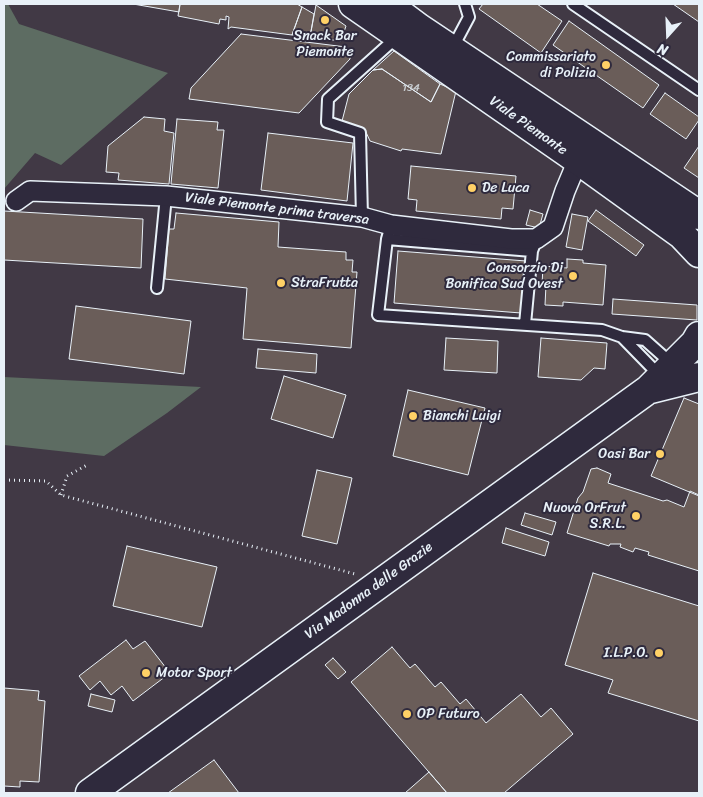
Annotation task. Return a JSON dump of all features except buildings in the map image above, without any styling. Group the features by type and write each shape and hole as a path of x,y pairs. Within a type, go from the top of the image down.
{"street":[{"name":"Viale Piemonte","path":"353,4 410,25 452,49 699,215"},
{"name":"Viale Piemonte","path":"387,4 410,25 578,160 682,235 699,253"},
{"path":"534,245 553,227 578,160"},
{"name":"Viale Piemonte prima traversa","path":"16,201 30,191 166,196 362,216 389,232 511,239 534,245"},
{"path":"661,378 699,336"},
{"path":"661,378 699,377"},
{"name":"Via Madonna delle Grazie","path":"90,793 661,378"}],"lane":[{"path":"452,49 469,17 466,4"},
{"path":"574,4 699,90"},
{"path":"362,216 360,133 327,122 328,99 410,25"},
{"path":"157,288 166,196"},
{"path":"389,232 378,316 602,330 622,337 645,340 661,378"},
{"path":"525,324 534,245"},
{"path":"622,337 661,378"}],"path":[{"path":"61,495 67,476 89,464"},
{"path":"4,480 46,481 61,495 362,576 379,583"}],"green space":[{"path":"4,4 8,4 19,24 168,73 61,165 35,153 4,189"},
{"path":"4,377 201,387 104,456 4,445"}],"place":[{"name":"Snack Bar Piemonte","path":"325,20"},
{"name":"Commissariato di Polizia","path":"606,65"},
{"name":"De Luca","path":"472,188"},
{"name":"Consorzio Di Bonifica Sud Ovest","path":"573,276"},
{"name":"StraFrutta","path":"281,283"},
{"name":"Bianchi Luigi","path":"413,416"},
{"name":"Oasi Bar","path":"660,454"},
{"name":"Nuova OrFrut S.R.L.","path":"636,516"},
{"name":"I.L.P.O.","path":"659,653"},
{"name":"Motor Sport","path":"146,673"},
{"name":"OP Futuro","path":"407,714"}]}
